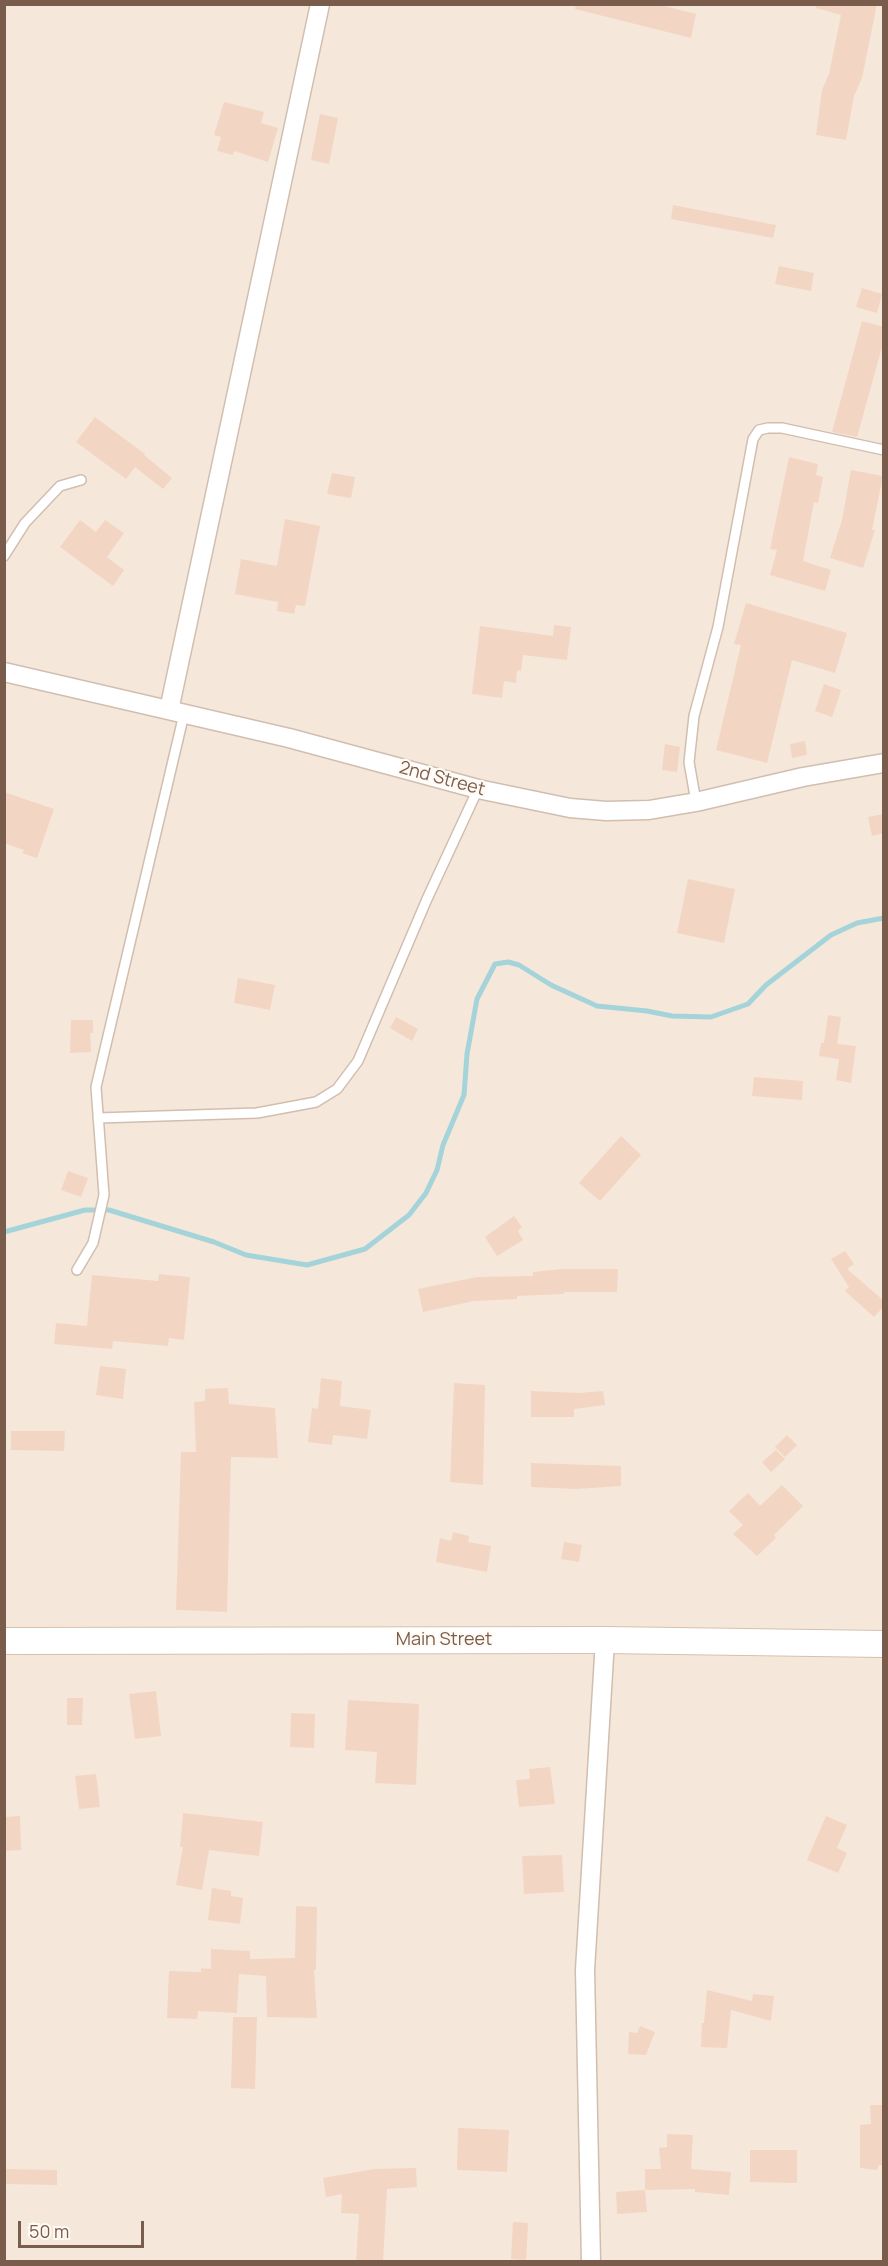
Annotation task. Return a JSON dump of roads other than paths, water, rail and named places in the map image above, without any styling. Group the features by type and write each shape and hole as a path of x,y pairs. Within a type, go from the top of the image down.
{"main road":[{"name":"Main Street","path":"4,1641 605,1640 884,1644"}],"street":[{"path":"177,712 320,4"},
{"name":"2nd Street","path":"4,672 289,738 478,789 570,808 606,812 649,810 696,802 803,777 884,763"},
{"path":"591,2262 585,1970 605,1640"}],"lane":[{"path":"696,802 689,762 694,716 718,627 753,439 759,430 782,428 884,450"},
{"path":"4,556 25,522 60,486 81,480"},
{"path":"77,1270 93,1243 104,1195 96,1087 177,712"},
{"path":"98,1118 257,1113 316,1102 338,1089 358,1061 426,899 478,789"}],"waterway":[{"path":"4,1232 85,1210 109,1210 214,1242 246,1255 307,1265 365,1249 409,1215 426,1193 437,1170 443,1145 464,1095 467,1054 477,999 495,964 508,962 519,965 551,985 597,1006 672,1016 711,1017 748,1004 766,985 831,935 857,923 884,918"}]}
